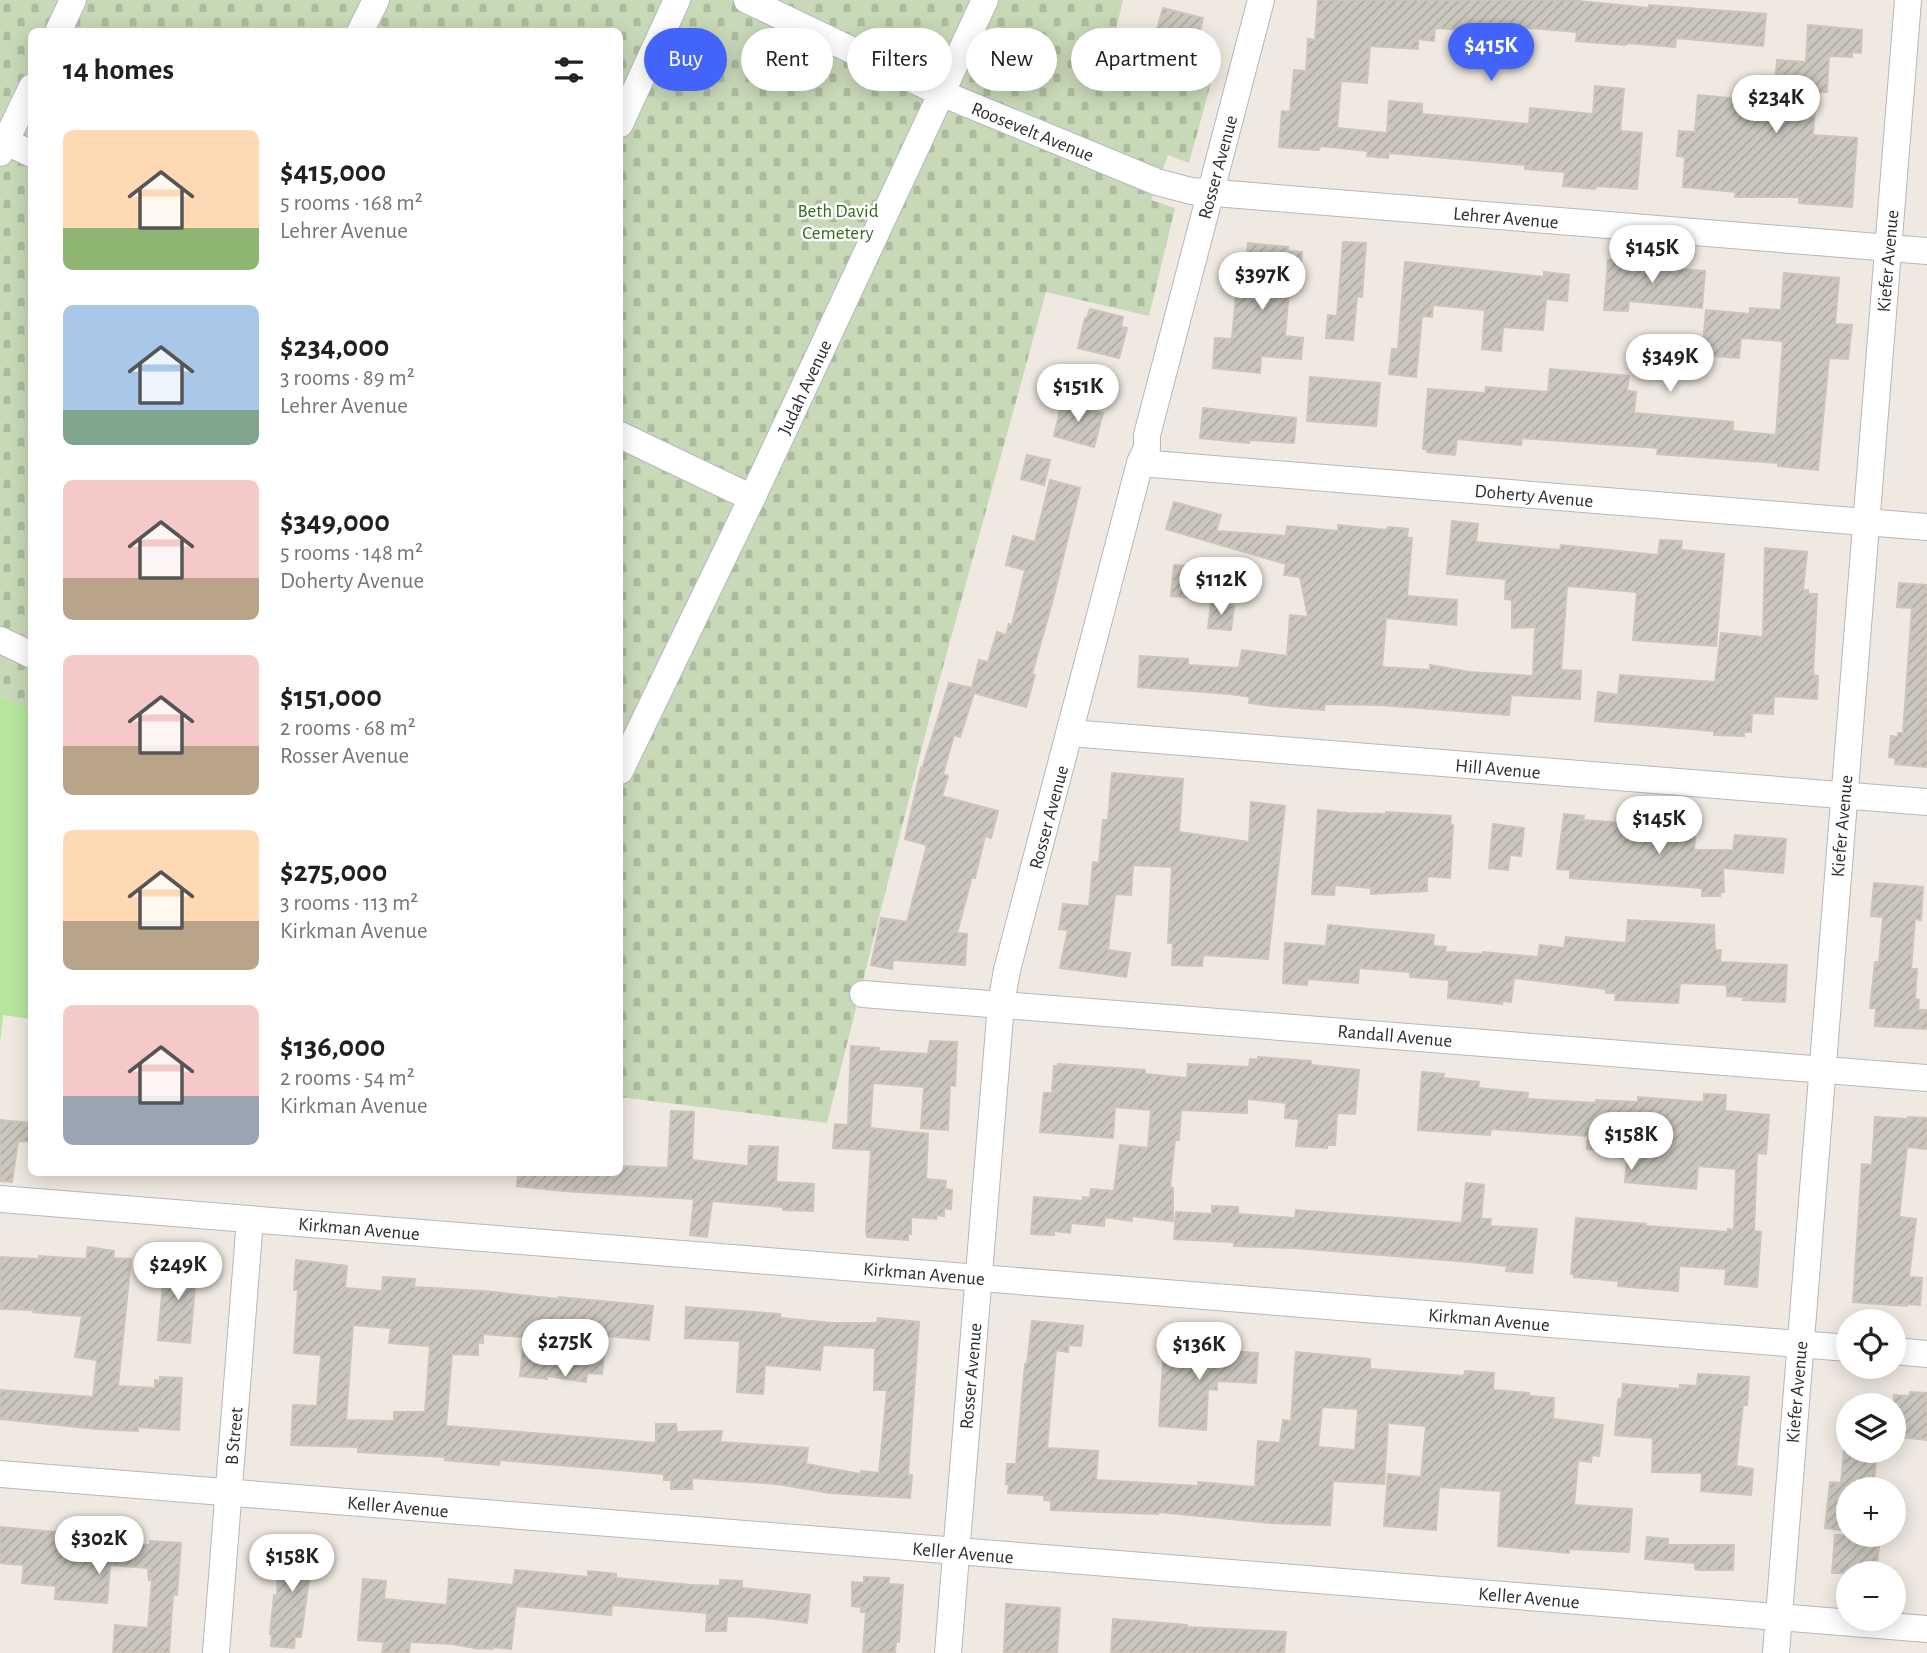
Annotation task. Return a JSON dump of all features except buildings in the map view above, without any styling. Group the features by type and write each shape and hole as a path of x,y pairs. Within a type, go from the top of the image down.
{"street":[{"path":"60,28 74,0"},
{"path":"362,28 376,0"},
{"path":"623,117 677,0"},
{"name":"Roosevelt Avenue","path":"747,0 941,93 1157,182 1211,193"},
{"name":"Judah Avenue","path":"623,765 752,498 985,0"},
{"name":"Rosser Avenue","path":"948,1653 1001,1004 1007,970 1140,463 1147,448 1147,435 1165,362 1261,0"},
{"name":"Kiefer Avenue","path":"1776,1653 1908,0"},
{"path":"28,95 2,144 28,153"},
{"name":"Lehrer Avenue","path":"1211,193 1927,251"},
{"path":"623,436 752,498"},
{"name":"Doherty Avenue","path":"1140,463 1927,527"},
{"path":"0,640 28,654"},
{"name":"Hill Avenue","path":"1070,733 1927,802"},
{"name":"Randall Avenue","path":"863,994 1927,1078"},
{"name":"Kirkman Avenue","path":"0,1199 1836,1347"},
{"name":"B Street","path":"216,1653 250,1219"},
{"path":"1906,1352 1927,1354"},
{"name":"Keller Avenue","path":"0,1474 1927,1629"}],"green space":[{"name":"Beth David Cemetery","path":"0,0 1123,0 1116,28 1071,28 1071,91 1209,91 1189,163 1168,155 1151,200 1175,208 1149,316 1046,292 935,696 827,1123 623,1097 623,28 28,28 28,708 0,697"},
{"path":"0,697 28,708 28,1019 3,1015 0,1044"}]}
